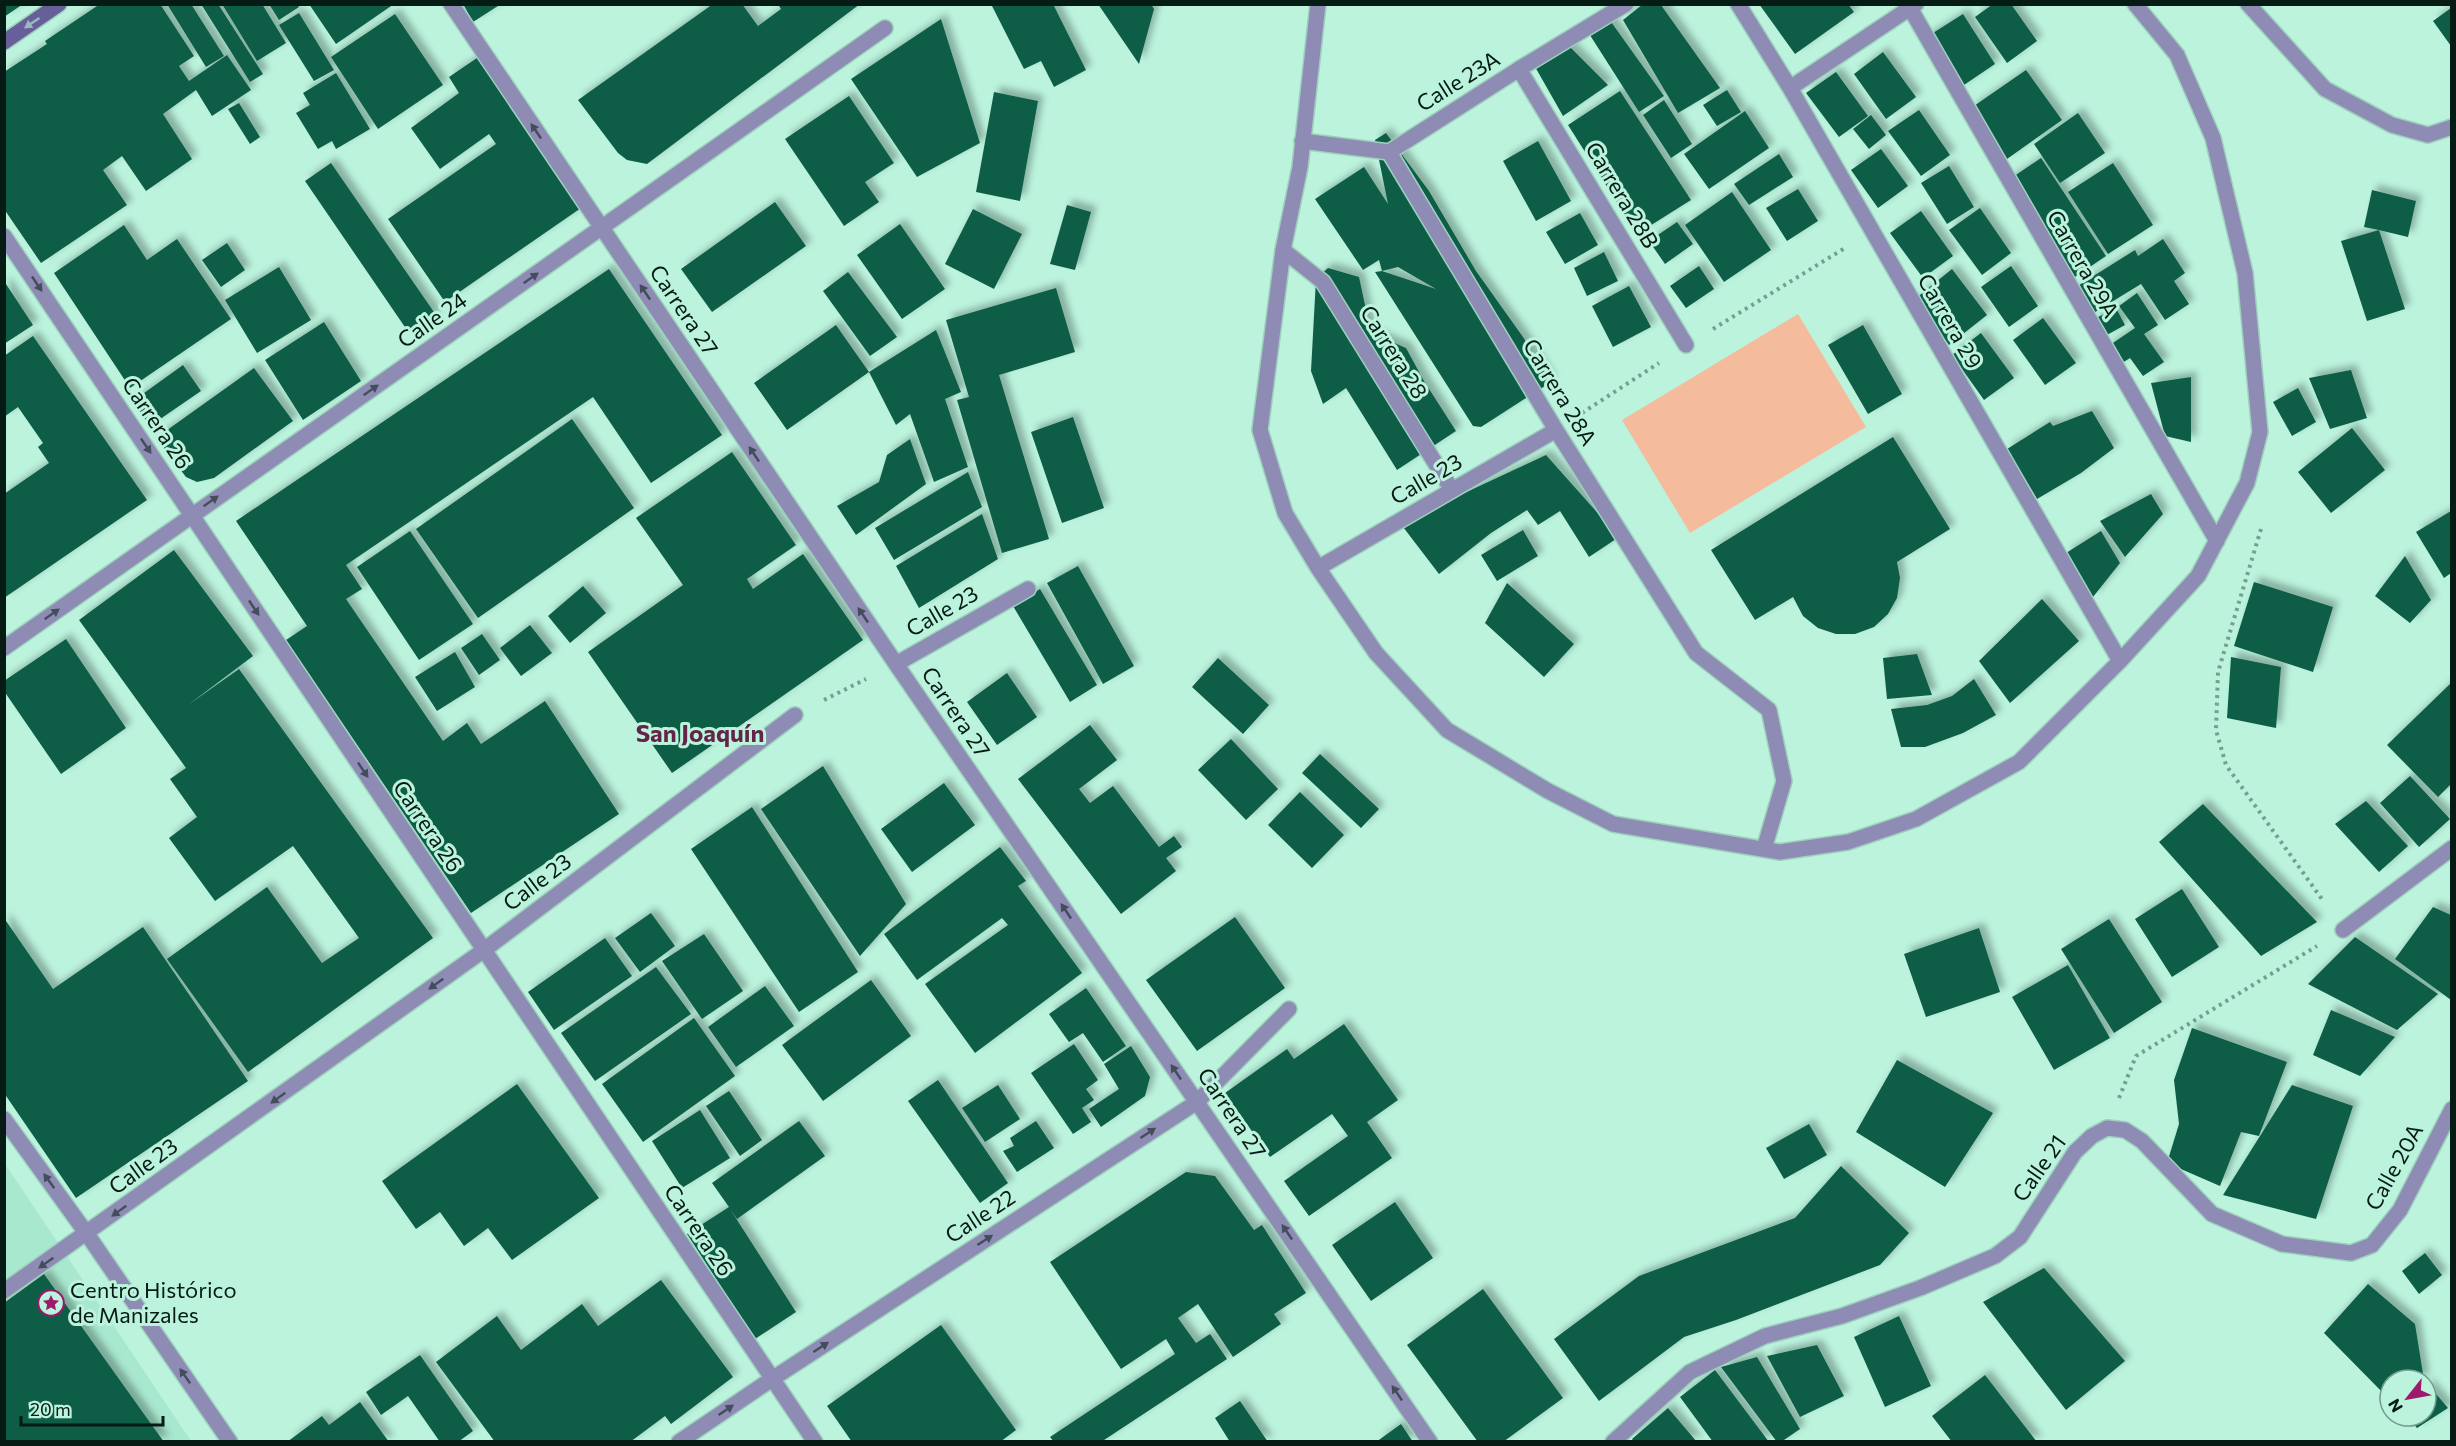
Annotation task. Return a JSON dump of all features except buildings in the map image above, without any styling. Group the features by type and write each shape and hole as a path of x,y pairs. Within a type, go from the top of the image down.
{"main road":[{"path":"4,42 59,4"}],"street":[{"name":"Carrera 27","path":"451,4 896,664 1430,1442"},
{"path":"1318,4 1302,141 1283,250 1260,430 1285,513 1318,568 1376,653 1447,730 1548,791 1613,824 1780,852 1848,842 1916,819 2019,762 2120,661 2198,576 2247,483 2260,432 2245,273 2213,138 2177,55 2135,4"},
{"name":"Calle 23A","path":"1389,152 1626,4"},
{"name":"Carrera 29","path":"1737,4 1790,88 2120,661"},
{"path":"2248,4 2325,89 2392,125 2428,135 2451,127"},
{"path":"1790,88 1913,6"},
{"name":"Carrera 29A","path":"1913,6 2217,541"},
{"name":"Calle 24","path":"4,648 885,28"},
{"name":"Carrera 28B","path":"1519,69 1686,345"},
{"path":"1302,141 1389,152"},
{"name":"Carrera 28A","path":"1389,152 1556,430 1696,653 1769,710 1784,781 1764,849"},
{"name":"Carrera 26","path":"4,236 815,1442"},
{"name":"Carrera 28","path":"1283,250 1323,282 1452,490"},
{"name":"Calle 23","path":"1318,568 1556,430"},
{"name":"Calle 23","path":"896,664 1028,589"},
{"name":"Calle 23","path":"4,1292 484,950 795,715"},
{"path":"2343,930 2451,848"},
{"name":"Calle 22","path":"679,1442 1197,1102 1289,1009"},
{"name":"Calle 20A","path":"2107,1128 2125,1130 2142,1141 2212,1214 2249,1232 2282,1244 2351,1253 2372,1245 2400,1210 2451,1109"},
{"path":"4,1119 87,1234 230,1442"},
{"name":"Calle 21","path":"1613,1442 1690,1372 1765,1336 1842,1316 1920,1288 1995,1256 2020,1237 2074,1152 2092,1136 2107,1128"}],"path":[{"path":"2107,1128 2136,1056 2343,930 2226,765 2216,730 2218,672 2262,532 2247,483"},
{"name":"Calle 23","path":"795,715 896,664"}],"shaded area":[{"path":"1798,314 1866,427 1690,533 1622,420"},
{"name":"Centro Histórico de Manizales","path":"5,1164 191,1441 5,1441"}],"place":[{"name":"Centro Histórico de Manizales","path":"51,1303"}],"district":[{"name":"San Joaquín","path":"700,734"}]}
